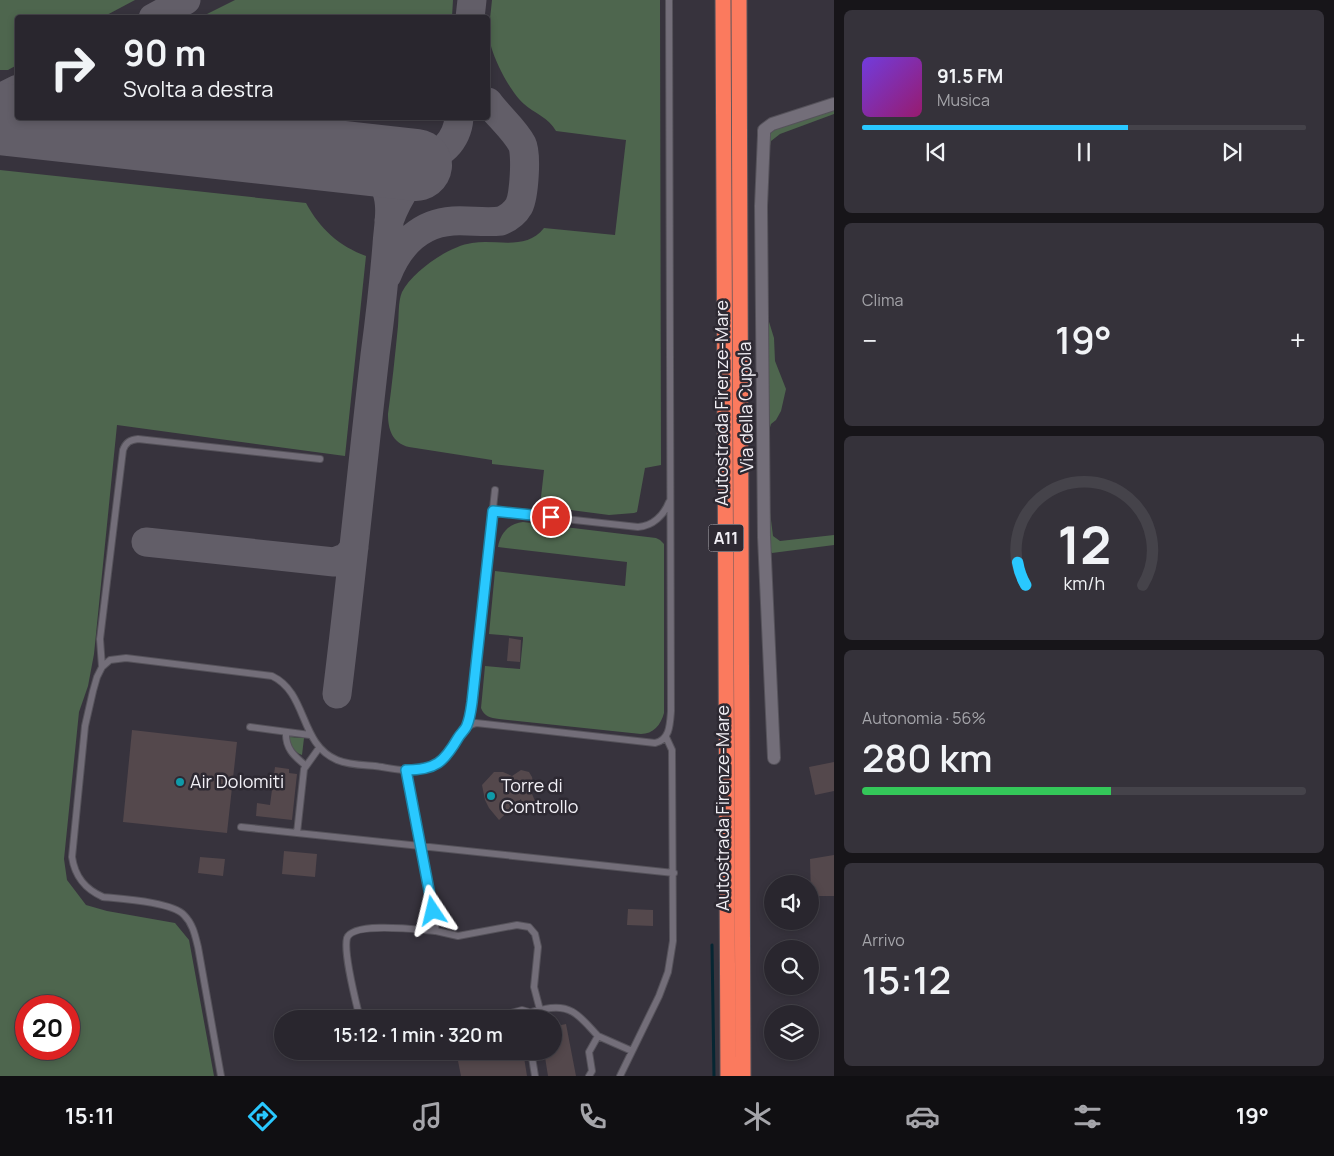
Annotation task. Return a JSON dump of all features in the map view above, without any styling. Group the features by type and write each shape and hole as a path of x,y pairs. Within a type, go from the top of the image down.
{"highway":[{"name":"Autostrada Firenze-Mare","path":"723,0 728,1076"},
{"name":"Autostrada Firenze-Mare","path":"739,0 743,1076"}],"street":[{"name":"Via della Cupola","path":"774,758 764,537 761,206 764,130 772,124 834,104"}],"lane":[{"path":"620,1076 659,996 668,972 673,941 672,750 666,737 671,711 669,0"},
{"path":"102,667 100,639 125,444 138,439 320,459"},
{"path":"467,727 472,702 495,490"},
{"path":"493,511 638,527 648,525 659,517 666,509 670,498"},
{"path":"221,1076 198,947 188,920 174,908 104,897 87,887 74,870 72,857 73,837 85,726 94,684 102,667 110,660 126,658 267,674 285,683 290,689 310,735 319,748 339,761 406,770 420,770 441,762 451,752 467,727 471,724 481,723 655,743 666,737"},
{"path":"250,728 310,735"},
{"path":"286,732 288,747 296,758 305,765"},
{"path":"297,832 302,774 305,765 319,748"},
{"path":"406,770 436,931"},
{"path":"241,827 674,873"},
{"path":"358,1010 346,951 347,937 353,931 368,928 436,931 458,936 517,926 529,927 535,934 538,947 534,987 540,1010 554,1007 567,1008 578,1014 598,1036 632,1052"},
{"path":"589,1076 592,1071 589,1052 598,1036"},
{"path":"532,1060 535,1076"}],"green space":[{"path":"0,0 135,0 107,15 15,15 15,66 8,70 0,70"},
{"path":"235,0 453,0 452,15 205,15"},
{"path":"492,0 660,0 661,465 645,468 637,512 634,513 609,515 540,506 544,470 492,464 492,460 409,447 395,439 390,430 388,414 400,300 407,284 423,268 443,254 463,245 482,242 520,242 537,235 544,228 615,235 626,140 556,131 553,126 528,107 513,91 493,52 490,43"},
{"path":"834,109 834,114 780,134 771,141 768,155 766,312 774,338 775,361 786,389 781,411 776,420 771,424 768,434 770,512 773,536 780,541 834,535 834,545 772,553 768,547 766,502 765,142 771,130 778,126"},
{"path":"0,170 306,203 317,221 331,236 347,247 366,256 345,456 117,425 94,654 88,686 79,712 64,859 67,880 86,905 107,911 175,923 189,940 214,1076 0,1076"},
{"path":"523,522 656,538 664,544 664,713 659,725 653,731 641,734 499,719 488,716 482,711 485,666 520,669 523,639 523,637 489,634 495,571 625,586 627,562 498,547 501,538 509,527"},
{"path":"289,737 304,738 302,755 292,748"}],"building":[{"path":"509,638 521,640 520,662 507,661"},
{"name":"Air Dolomiti","path":"132,730 237,742 227,833 123,822"},
{"path":"834,762 834,791 815,795 809,767"},
{"path":"275,767 289,769 289,773 297,774 292,820 256,816 257,803 270,805"},
{"name":"Torre di Controllo","path":"521,770 529,772 532,777 533,782 530,789 537,806 523,809 521,799 499,820 485,800 482,785 494,772 503,772 512,776"},
{"path":"284,851 317,854 315,877 282,874"},
{"path":"834,855 834,896 819,896 819,875 810,875 810,859"},
{"path":"200,857 225,859 223,876 198,873"},
{"path":"628,909 653,910 653,926 627,925"},
{"path":"566,1024 576,1076 548,1076 545,1060 562,1060 562,1025"},
{"path":"458,1060 524,1060 527,1076 461,1076"}],"waterway":[{"path":"712,945 714,1076"}],"taxiway":[{"path":"158,15 186,0"},
{"path":"470,15 472,0"},
{"path":"0,98 15,90"},
{"path":"387,275 404,245 430,226 453,221 501,221 511,215 519,206 524,175 524,149 515,133 490,104"},
{"path":"48,120 67,127"},
{"path":"418,163 446,147 455,134 459,120"},
{"path":"314,155 345,160 373,172 386,189 390,210 382,300 337,694"},
{"path":"389,221 397,202 407,186 434,156"},
{"path":"146,542 334,562 347,557 354,548"}],"runway":[{"path":"0,119 416,165"}],"place":[{"name":"Air Dolomiti","path":"180,782"},
{"name":"Torre di Controllo","path":"491,796"}],"route":[{"path":"433,911 406,770 420,770 441,762 451,752 463,730 467,727 472,702 493,511 551,517"}]}
